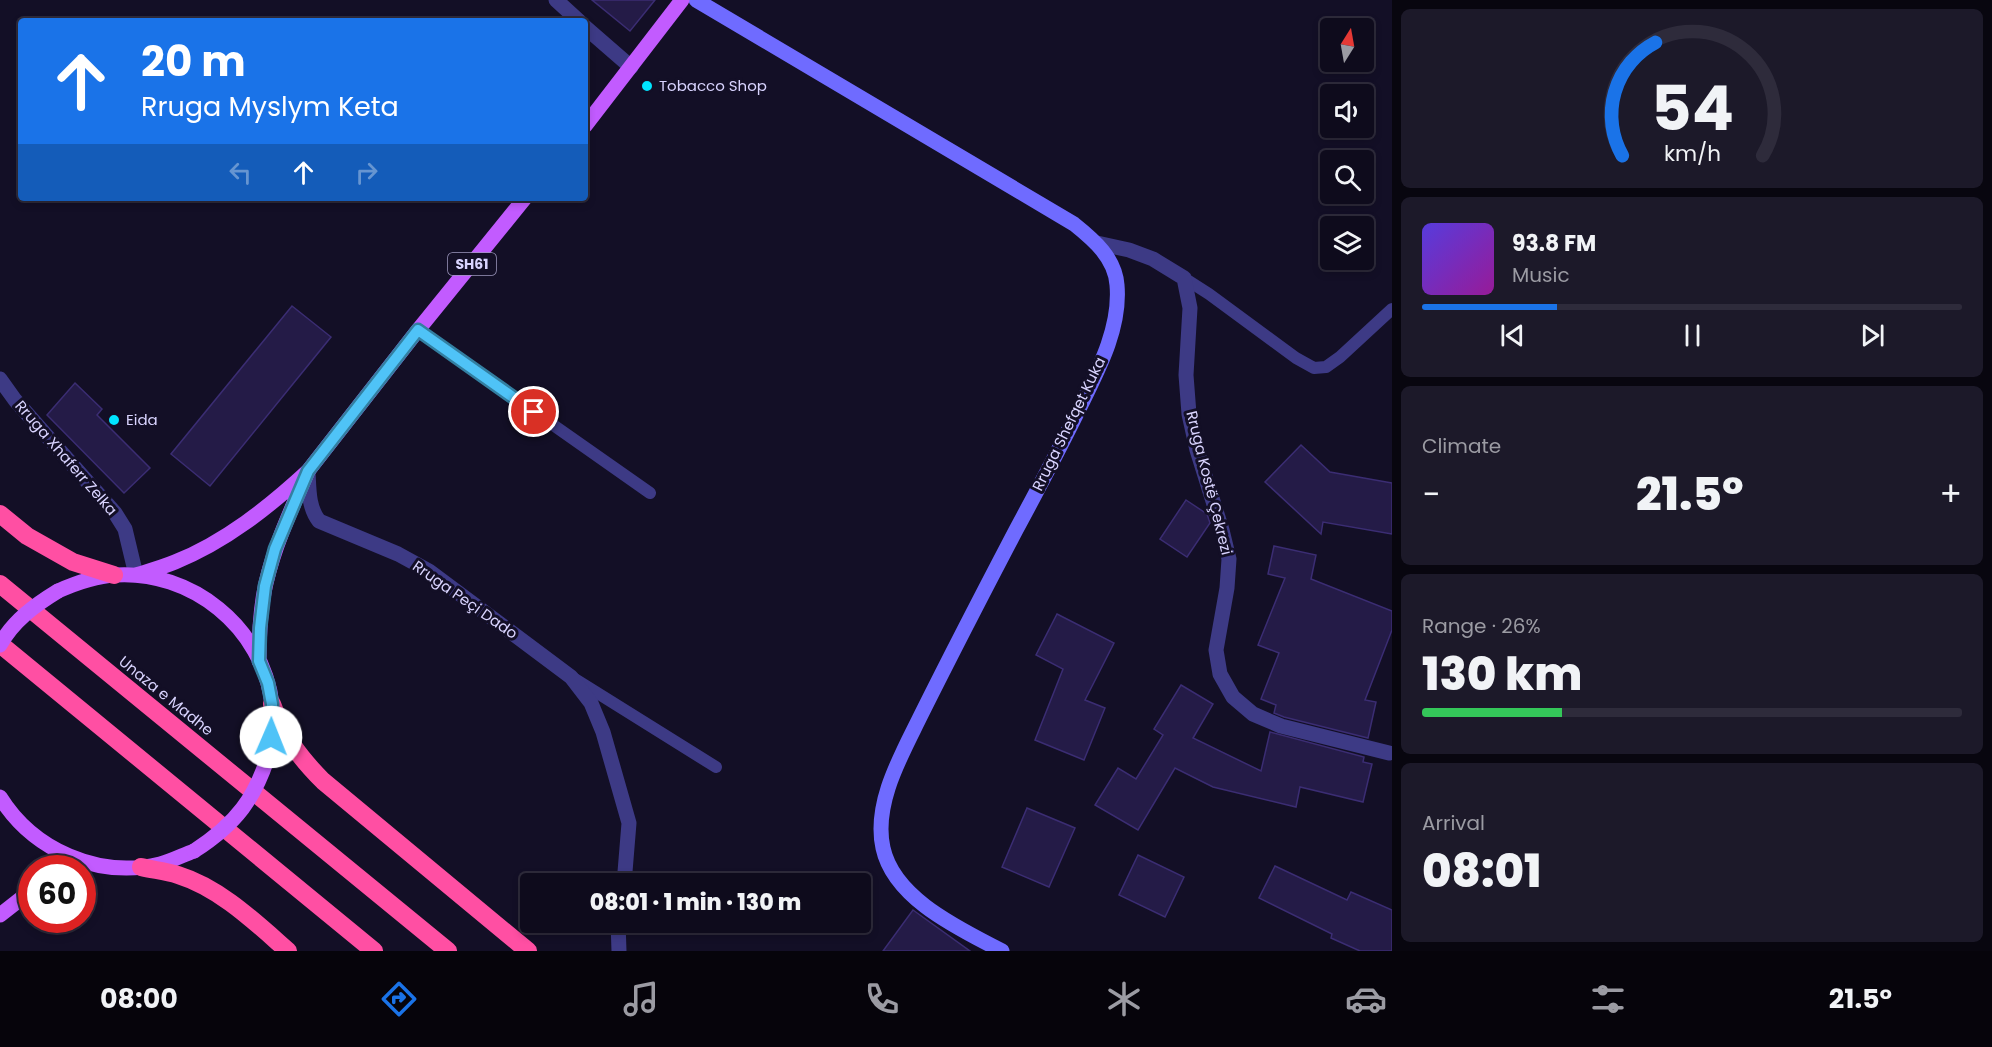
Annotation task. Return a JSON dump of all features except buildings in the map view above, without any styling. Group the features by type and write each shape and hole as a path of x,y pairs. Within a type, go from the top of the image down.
{"highway":[{"path":"0,514 27,536 65,558 114,575"},
{"name":"Unaza e Madhe","path":"0,584 448,951"},
{"path":"0,644 374,951"},
{"path":"272,704 288,741 323,781 528,951"},
{"path":"141,867 178,875 201,885 246,916 288,951"}],"main road":[{"path":"588,122 682,0"},
{"name":"SH61","path":"418,330 523,201"},
{"path":"136,575 177,561 213,542 277,500 308,471 418,330"},
{"path":"259,661 260,628 267,579 275,549 308,471"},
{"path":"0,644 18,620 37,604 58,591 92,578 136,575 158,578 195,591 209,600 240,629 259,661 268,683 272,704 273,724 270,750 263,775 251,798 236,819 216,837 194,851 162,864 141,867 96,866"},
{"path":"0,797 8,809 41,842 60,852 99,866"},
{"path":"0,915 18,901"}],"street":[{"path":"556,0 576,18"},
{"name":"Rruga Shefqet Kuka","path":"696,0 1074,224 1097,243 1110,262 1117,283 1117,307 1099,368 918,723 888,794 880,824 883,849 893,874 917,900 963,930 1002,951"},
{"path":"588,30 631,67"},
{"path":"1097,243 1130,250 1153,259 1184,278"},
{"name":"Rruga Kostë Çekrezi","path":"1184,278 1190,308 1186,375 1190,414 1197,450 1229,559 1227,588 1216,650 1220,674 1233,697 1253,714 1281,726 1389,753"},
{"name":"Rruga Xhaferr Zelka","path":"0,379 15,400 115,513 125,529 136,575"},
{"name":"Rruga Peçi Dado","path":"308,471 310,499 319,521 398,554 429,571 572,677 591,703 603,732 629,823 625,873"},
{"path":"619,933 620,951"}],"lane":[{"path":"1184,278 1296,358 1314,368 1326,366 1340,357 1392,309"},
{"path":"418,330 650,494"},
{"name":"Rruga Peçi Dado","path":"572,677 716,767"}],"place":[{"name":"Tobacco Shop","path":"647,86"},
{"name":"Eida","path":"114,420"}],"route":[{"path":"271,737 272,704 268,683 259,661 265,586 275,549 308,471 418,330 534,412"}]}
